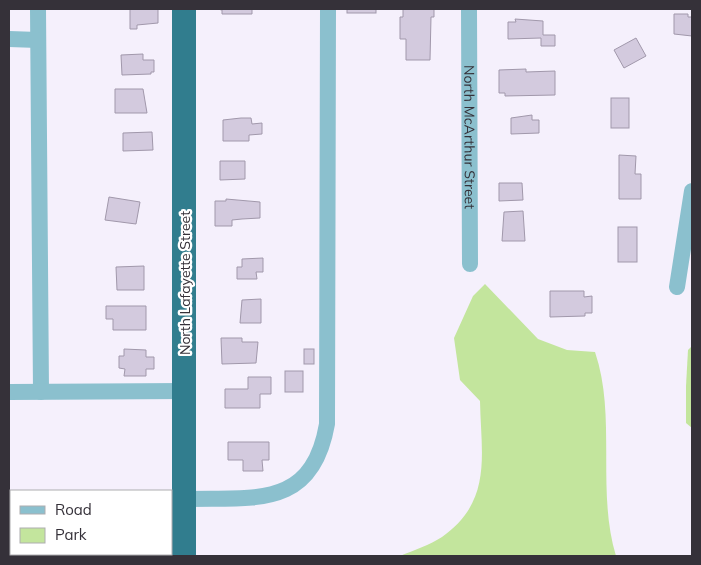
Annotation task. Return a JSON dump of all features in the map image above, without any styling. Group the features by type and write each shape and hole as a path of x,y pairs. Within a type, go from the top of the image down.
{"highway":[{"name":"North Lafayette Street","path":"180,546 185,499 184,9"}],"street":[{"path":"38,9 41,392"},
{"path":"185,499 259,497 286,491 303,479 312,468 323,447 327,424 328,9"},
{"name":"North McArthur Street","path":"469,9 470,264"},
{"path":"9,39 38,40"},
{"path":"677,287 692,191"},
{"path":"9,392 185,392"}],"green space":[{"path":"485,284 538,339 567,350 595,352 605,402 607,505 610,531 616,556 400,556 442,537 458,523 470,508 477,492 482,458 480,401 460,380 454,338 473,296"},
{"path":"692,346 692,428 686,423 686,386 688,350"}],"building":[{"path":"130,9 158,9 158,23 137,25 137,29 130,29"},
{"path":"217,9 252,9 252,14 222,14 222,10"},
{"path":"347,9 376,9 376,13 347,13"},
{"path":"403,9 434,9 434,17 431,17 430,60 406,60 406,39 400,39 400,17 403,17"},
{"path":"674,14 688,14 688,17 692,17 692,36 674,34"},
{"path":"515,19 543,21 543,35 555,35 555,46 541,46 541,38 508,39 508,22 516,22"},
{"path":"636,38 646,56 624,68 614,50"},
{"path":"143,54 143,60 154,60 154,72 151,72 151,74 122,75 121,55"},
{"path":"526,69 526,72 555,71 555,95 505,96 505,93 499,93 499,70"},
{"path":"115,89 143,89 147,113 115,113"},
{"path":"611,98 629,98 629,128 611,128"},
{"path":"532,115 532,120 539,120 539,133 511,134 511,118"},
{"path":"251,118 252,124 262,123 262,134 249,135 249,141 223,141 223,120"},
{"path":"152,132 153,150 123,151 123,133"},
{"path":"619,155 636,156 635,174 641,174 641,199 619,199"},
{"path":"220,161 245,161 245,179 220,180"},
{"path":"499,183 522,183 523,200 499,201"},
{"path":"109,197 140,202 136,224 105,220"},
{"path":"226,199 260,202 260,218 232,220 232,226 215,226 215,201 226,201"},
{"path":"523,211 525,241 502,241 504,212"},
{"path":"618,227 637,227 637,262 618,262"},
{"path":"263,258 263,272 256,272 257,279 237,279 237,267 242,267 242,259"},
{"path":"144,266 144,290 117,290 116,267"},
{"path":"550,291 584,291 584,297 592,296 592,313 585,313 585,316 550,317"},
{"path":"261,299 261,323 240,323 242,300"},
{"path":"106,306 146,306 146,330 113,330 113,319 106,319"},
{"path":"221,338 242,338 242,342 258,342 256,363 222,364"},
{"path":"124,349 146,350 146,357 154,357 154,369 146,369 146,376 124,376 125,369 119,368 119,356 124,356"},
{"path":"304,349 314,349 314,364 304,364"},
{"path":"285,371 303,371 303,392 285,392"},
{"path":"248,377 271,377 271,394 260,394 260,408 225,408 225,389 248,389"},
{"path":"228,442 269,442 269,460 262,460 263,471 243,471 243,460 228,460"},
{"path":"52,555 154,555 154,556"}]}
